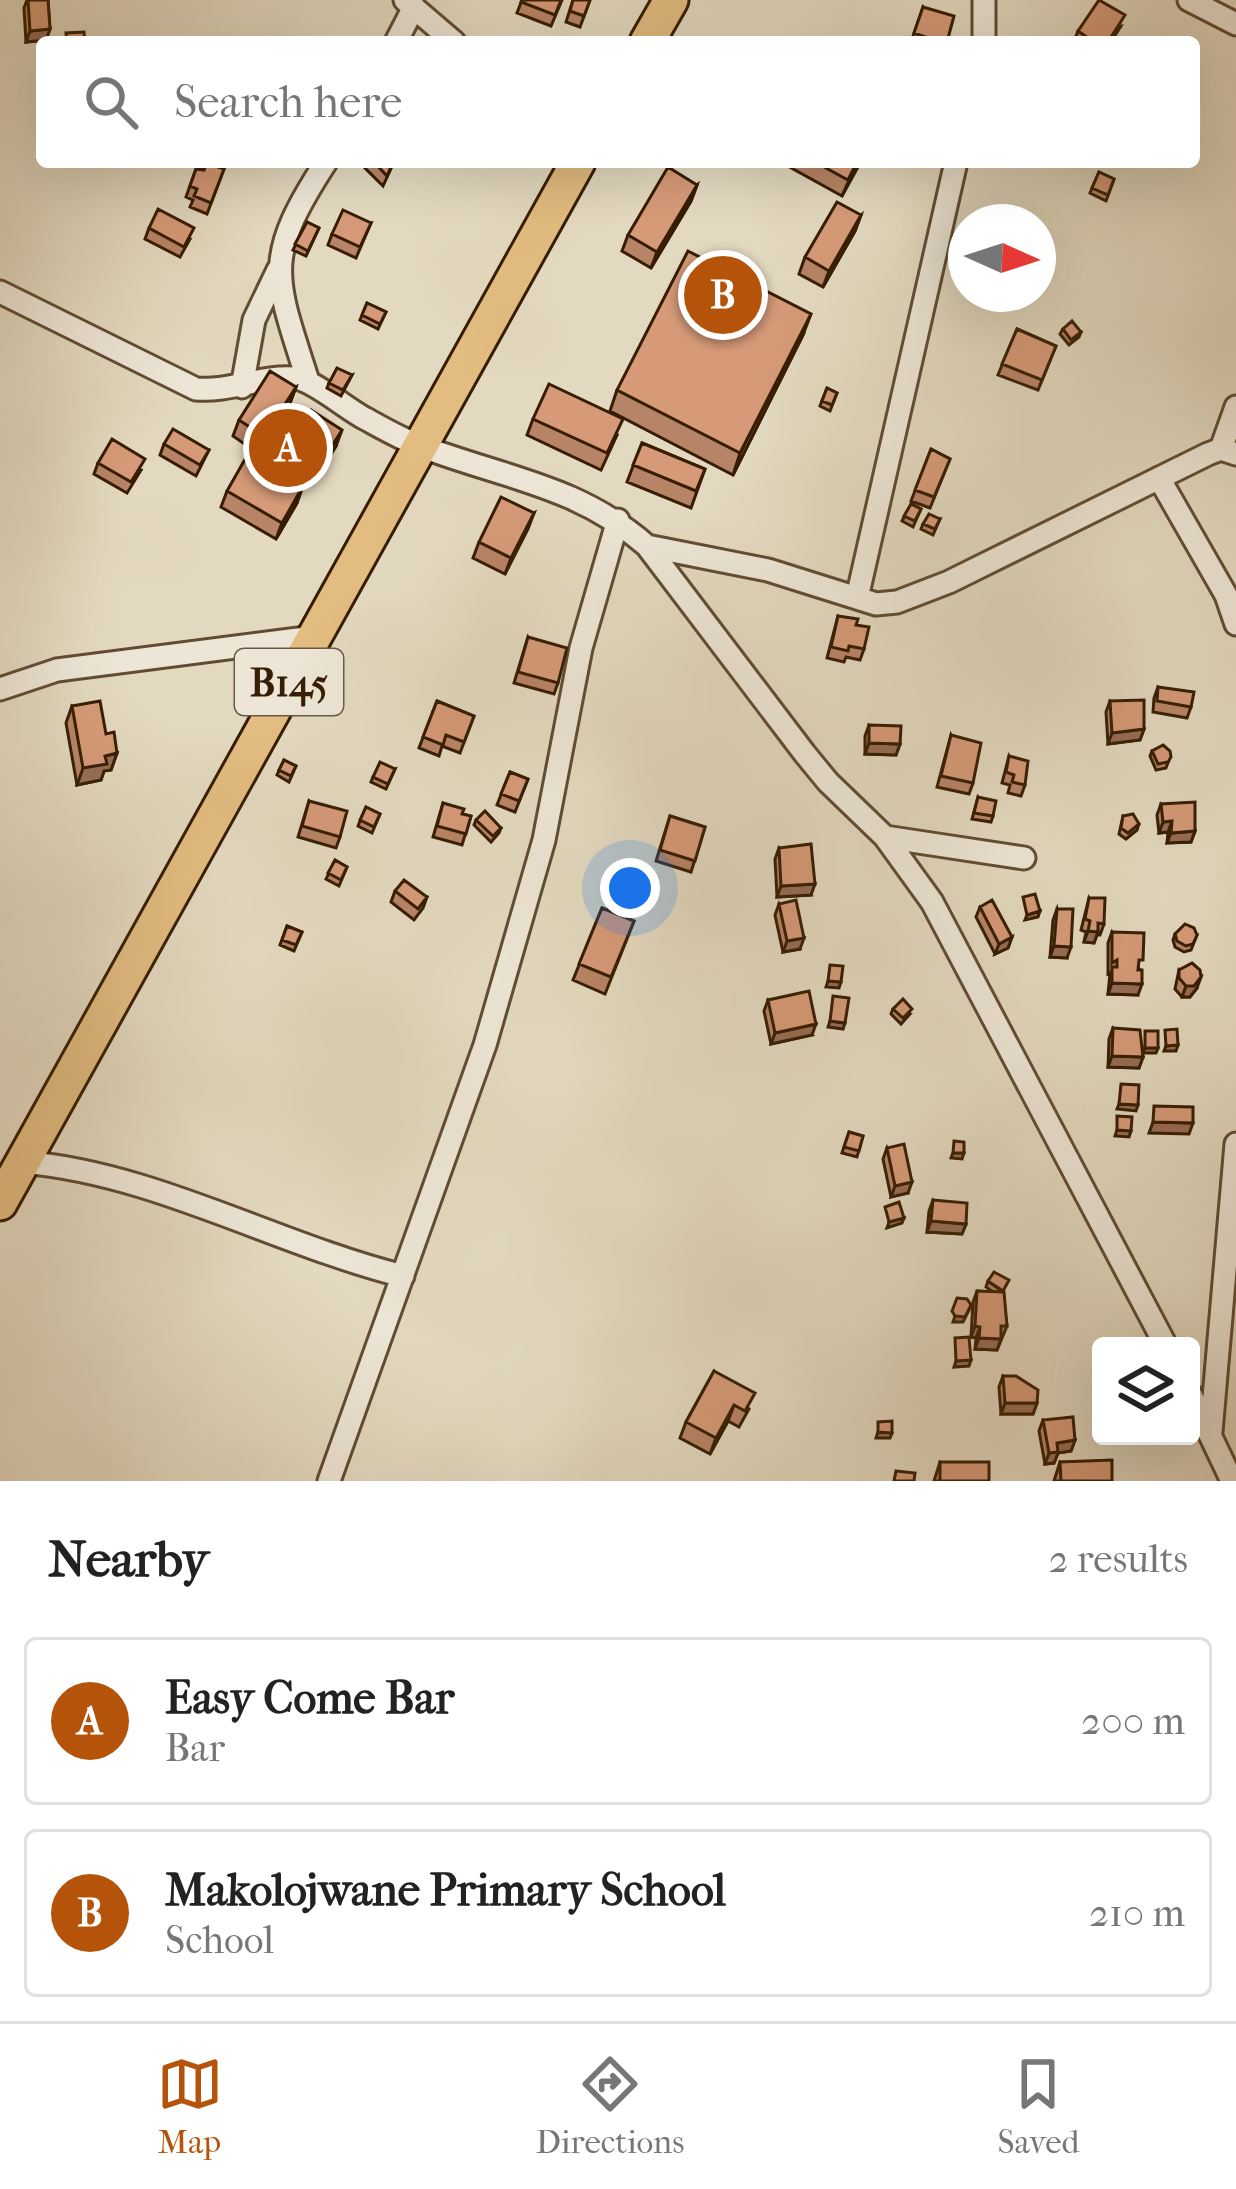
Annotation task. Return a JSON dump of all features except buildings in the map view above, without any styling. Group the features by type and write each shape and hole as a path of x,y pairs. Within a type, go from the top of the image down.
{"main road":[{"path":"650,36 670,0"},
{"name":"B145","path":"0,1203 575,168"}],"street":[{"path":"984,0 984,36"},
{"path":"1190,0 1236,24"},
{"path":"398,36 409,3 447,36"},
{"path":"242,387 254,320 278,270 296,210 322,168"},
{"path":"857,598 955,168"},
{"path":"278,270 284,307 308,381 340,406 420,446 569,494 618,520 647,546 828,782 885,837 932,902 1161,1337"},
{"path":"0,292 196,388 219,391 272,379 308,381"},
{"path":"647,546 768,570 876,604 897,602 949,583 1159,478 1229,452 1236,407"},
{"path":"1159,478 1226,596 1236,624"},
{"path":"329,1481 485,1045 544,840 581,648 618,520"},
{"path":"0,689 57,670 314,637"},
{"path":"885,837 1024,858"},
{"path":"1211,1432 1236,1144"},
{"path":"22,1162 74,1167 146,1185 403,1276"},
{"path":"1200,1411 1232,1481"}],"place":[{"name":"Makolojwane Primary School","path":"723,295"},
{"name":"Easy Come Bar","path":"288,448"}]}
